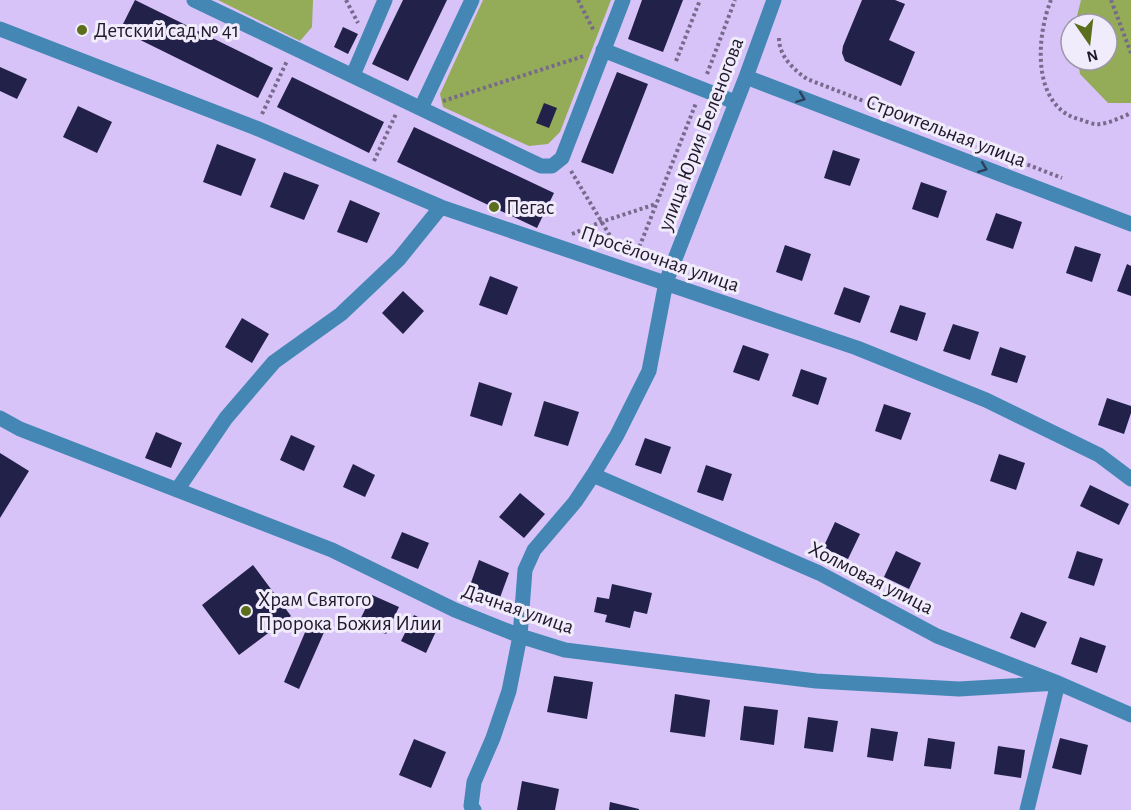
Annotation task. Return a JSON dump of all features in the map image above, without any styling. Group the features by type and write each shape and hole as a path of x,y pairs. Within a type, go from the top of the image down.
{"street":[{"path":"194,0 541,166 552,166 562,158 623,0"},
{"path":"352,75 385,0"},
{"path":"422,108 472,0"},
{"name":"улица Юрия Беленогова","path":"474,810 471,806 474,782 494,738 509,691 520,636 525,570 534,550 575,502 593,475 617,435 649,371 666,282 774,0"},
{"name":"Просёлочная улица","path":"0,28 256,128 441,207 857,348 986,400 1099,455 1131,480"},
{"path":"603,50 735,102"},
{"name":"Строительная улица","path":"746,77 1131,224"},
{"path":"177,490 226,418 274,362 341,314 399,260 441,207"},
{"name":"Дачная улица","path":"0,418 20,429 332,550 455,610 520,636 565,650 816,681 959,689 1058,683"},
{"name":"Холмовая улица","path":"593,475 819,573 937,636 1058,683 1131,715"},
{"path":"1027,810 1058,683"}],"path":[{"path":"422,108 603,50 578,0"},
{"path":"670,76 700,0"},
{"path":"631,270 735,0"},
{"path":"1051,0 1046,13 1041,45 1041,74 1048,94 1064,113 1077,119 1099,124 1131,113"},
{"path":"1111,0 1131,53"},
{"path":"779,36 779,44 786,60 807,80 1066,179"},
{"path":"256,128 293,47"},
{"path":"367,176 403,99"},
{"path":"562,158 631,270"},
{"path":"550,243 601,222 657,204"}],"green space":[{"path":"218,0 313,0 312,27 300,41"},
{"path":"483,0 611,0 560,132 548,144 529,146 443,107 440,94"},
{"path":"1081,0 1131,0 1131,103 1108,103 1080,72 1119,72 1119,12 1078,12"}],"building":[{"path":"135,0 273,68 258,98 120,30"},
{"path":"403,0 447,0 408,81 372,64"},
{"path":"642,0 683,0 663,52 628,39"},
{"path":"862,0 895,0 905,4 889,40 915,52 901,86 845,61 842,53 843,46"},
{"path":"343,27 358,34 348,54 334,47"},
{"path":"0,67 27,79 17,99 0,91"},
{"path":"617,72 648,84 613,174 581,162"},
{"path":"292,77 384,122 369,153 277,107"},
{"path":"544,103 557,108 549,128 536,123"},
{"path":"78,106 112,122 97,153 63,137"},
{"path":"414,127 554,193 537,228 397,162"},
{"path":"217,144 256,159 241,196 203,182"},
{"path":"833,150 860,159 850,186 824,178"},
{"path":"284,172 319,185 304,220 270,207"},
{"path":"921,182 947,191 938,218 912,209"},
{"path":"350,200 380,213 367,243 337,232"},
{"path":"996,213 1022,222 1013,249 986,240"},
{"path":"785,245 811,254 802,281 776,272"},
{"path":"1075,246 1101,254 1092,282 1066,273"},
{"path":"1127,264 1131,266 1131,296 1117,291"},
{"path":"490,276 518,287 507,315 479,305"},
{"path":"844,287 870,296 860,323 834,314"},
{"path":"403,291 424,311 403,334 382,313"},
{"path":"900,305 926,313 917,341 890,332"},
{"path":"242,318 269,334 252,363 225,347"},
{"path":"953,324 979,332 970,360 943,351"},
{"path":"743,345 769,354 759,381 733,372"},
{"path":"1000,347 1026,356 1017,383 991,375"},
{"path":"801,369 827,378 818,405 792,396"},
{"path":"479,382 512,393 502,426 470,416"},
{"path":"1107,398 1131,406 1124,434 1098,425"},
{"path":"544,401 579,412 568,446 534,436"},
{"path":"884,404 911,413 901,440 875,431"},
{"path":"156,432 182,443 171,468 145,458"},
{"path":"291,435 315,446 304,471 280,460"},
{"path":"645,438 671,447 661,474 635,465"},
{"path":"0,453 29,471 0,518"},
{"path":"999,454 1025,463 1016,490 990,481"},
{"path":"353,464 375,475 365,497 343,487"},
{"path":"706,465 732,474 723,501 697,492"},
{"path":"1090,485 1129,504 1119,525 1080,506"},
{"path":"520,493 545,514 524,538 499,517"},
{"path":"835,522 860,534 848,559 823,548"},
{"path":"402,532 429,543 418,569 391,558"},
{"path":"896,551 921,563 909,589 884,577"},
{"path":"1077,551 1103,559 1094,586 1068,578"},
{"path":"479,560 509,573 498,603 468,591"},
{"name":"Храм Святого Пророка Божия Илии","path":"253,565 291,616 239,655 202,605"},
{"path":"612,584 652,593 647,614 634,611 630,628 605,622 607,615 594,612 597,597 609,599"},
{"path":"372,595 399,607 386,634 359,622"},
{"path":"1021,612 1047,622 1035,648 1010,638"},
{"path":"414,615 438,627 426,653 401,641"},
{"path":"309,623 325,630 299,689 284,682"},
{"path":"1080,637 1106,646 1097,673 1071,664"},
{"path":"554,676 593,682 587,719 547,712"},
{"path":"675,694 710,700 705,737 670,732"},
{"path":"744,706 778,710 774,745 740,740"},
{"path":"808,717 838,721 833,752 804,748"},
{"path":"871,728 898,732 893,761 867,757"},
{"path":"928,738 955,742 951,769 924,766"},
{"path":"1060,738 1088,745 1081,775 1052,768"},
{"path":"414,739 446,752 431,788 399,775"},
{"path":"998,746 1025,750 1021,778 994,774"},
{"path":"522,781 559,789 555,810 517,810"},
{"path":"610,802 639,809 639,810 609,810"}],"place":[{"name":"Детский сад № 41","path":"82,30"},
{"name":"Пегас","path":"494,207"},
{"name":"Храм Святого Пророка Божия Илии","path":"246,611"}]}
